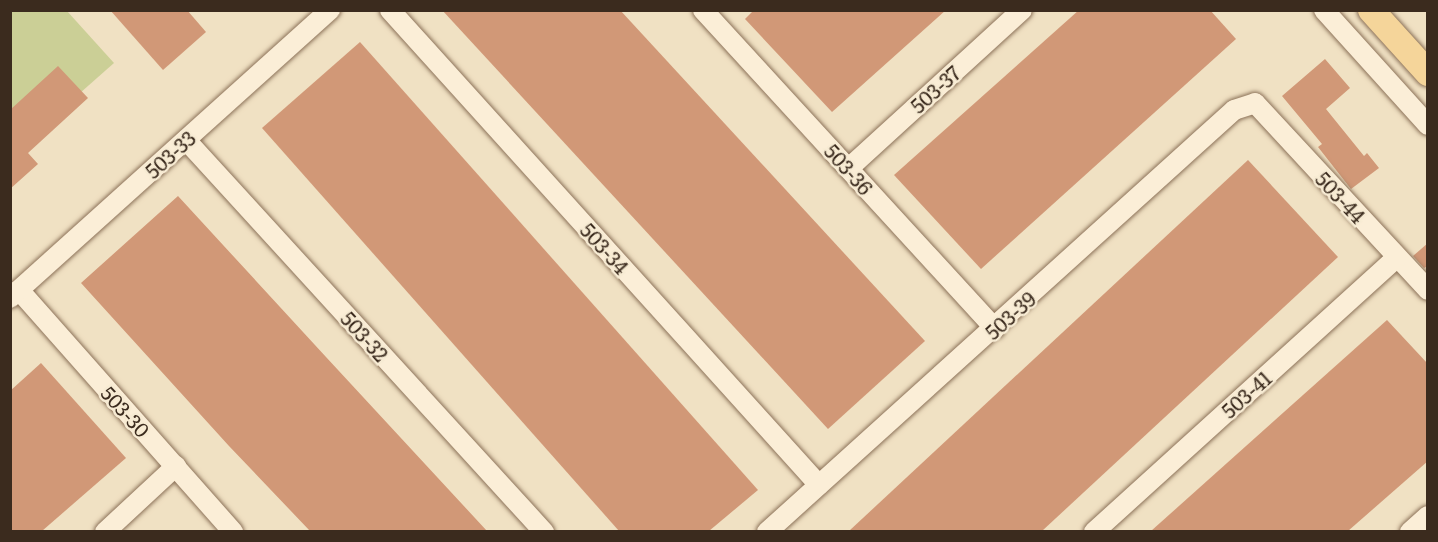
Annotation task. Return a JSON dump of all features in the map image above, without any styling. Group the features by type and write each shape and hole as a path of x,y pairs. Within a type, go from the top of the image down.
{"main road":[{"path":"1371,10 1428,74"}],"street":[{"name":"503-33","path":"15,294 330,10"},
{"name":"503-34","path":"390,10 819,485"},
{"name":"503-36","path":"703,10 995,329"},
{"name":"503-37","path":"849,168 1022,10"},
{"path":"1324,10 1428,125"},
{"name":"503-39","path":"767,531 995,329 1234,110 1255,103"},
{"name":"503-44","path":"1255,103 1428,290"},
{"name":"503-32","path":"186,140 544,531"},
{"name":"503-41","path":"1094,531 1397,257"},
{"name":"503-30","path":"15,294 176,466 233,531"},
{"path":"105,531 176,466"},
{"path":"1410,531 1428,516"}],"green space":[{"path":"11,11 67,11 114,63 11,154"}],"building":[{"path":"110,10 187,10 206,32 163,70"},
{"path":"442,10 620,10 925,341 828,429"},
{"path":"754,10 946,10 832,112 745,19"},
{"path":"1079,10 1210,10 1236,39 981,269 894,175"},
{"path":"360,42 758,490 709,531 619,531 262,128"},
{"path":"1325,59 1350,88 1326,109 1364,156 1367,153 1379,168 1351,189 1318,147 1322,144 1282,96"},
{"path":"58,66 88,98 28,153 38,164 10,189 10,110"},
{"path":"1248,160 1338,257 1042,531 849,531"},
{"path":"178,196 487,531 310,531 229,446 81,283"},
{"path":"1428,243 1428,266 1424,268 1413,256"},
{"path":"1387,320 1428,364 1428,461 1348,531 1151,531"},
{"path":"41,363 126,458 42,531 10,531 10,391"}]}
